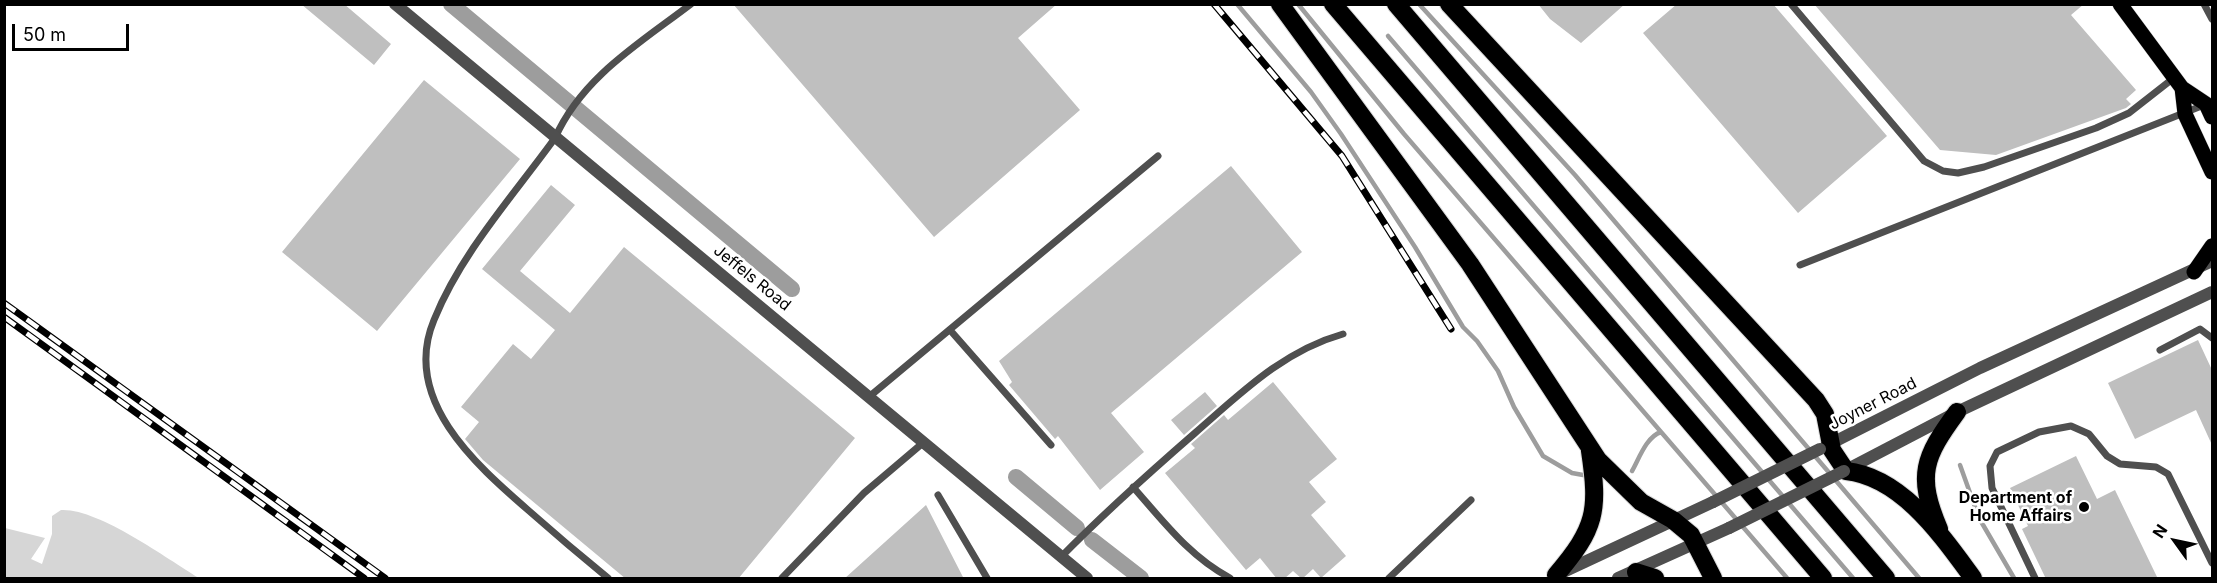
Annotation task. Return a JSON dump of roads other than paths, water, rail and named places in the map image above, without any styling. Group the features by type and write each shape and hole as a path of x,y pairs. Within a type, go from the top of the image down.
{"highway":[{"path":"1280,4 1470,264 1590,449 1632,494 1683,527 1697,544 1713,579"},
{"path":"1333,4 1823,579"},
{"path":"1396,4 1886,579"},
{"path":"1449,4 1816,400 1825,414 1825,446 1845,471 1875,478 1906,502 1942,536 1972,579"},
{"path":"1942,536 1928,498 1925,470 1930,452 1957,412"},
{"path":"1553,577 1578,550 1594,513 1596,493 1590,449"},
{"path":"1636,572 1655,579"}],"main road":[{"path":"2120,4 2178,83 2209,110"},
{"path":"2178,83 2185,114 2212,172"},
{"path":"2194,272 2212,246"}],"street":[{"name":"Jeffels Road","path":"395,4 870,396 1087,579"},
{"name":"Joyner Road","path":"1553,577 1713,502 1980,368 2194,272 2212,261"},
{"path":"1618,579 1697,544 1845,471 1957,412 2212,291"}],"lane":[{"path":"608,579 467,455 435,401 426,356 433,322 449,287 555,138 564,118 605,69 691,4"},
{"path":"1791,4 1924,161 1942,171 1958,173 1984,167 2096,128 2129,113 2178,83"},
{"path":"2204,4 2212,19"},
{"path":"1800,265 2185,114 2209,110"},
{"path":"870,396 1158,156"},
{"path":"2160,350 2200,329 2212,338"},
{"path":"950,330 1051,445"},
{"path":"1060,558 1133,487 1276,364 1298,350 1343,334"},
{"path":"2035,579 1992,489 1990,466 1997,452 2039,432 2071,426 2089,434 2107,456 2120,464 2156,467 2168,474 2212,563"},
{"path":"782,579 864,493 924,442"},
{"path":"1133,487 1185,547 1230,579"},
{"path":"938,495 987,579"},
{"path":"1389,579 1471,500"}],"waterway":[{"path":"451,4 792,289"},
{"path":"1237,4 1311,92 1341,134 1415,247 1463,327 1477,341 1498,371 1514,407 1543,456 1572,473 1583,475"},
{"path":"1298,4 1404,134 1787,578"},
{"path":"1419,4 1575,175 1919,578"},
{"path":"1388,36 1853,578"},
{"path":"1632,471 1647,443 1661,432"},
{"path":"1960,465 1979,518 2014,578"},
{"path":"1016,477 1077,528"},
{"path":"1092,540 1141,578"}],"railway":[{"path":"1214,4 1342,156 1451,329"},
{"path":"4,303 385,578"},
{"path":"4,317 364,578"}],"place":[{"name":"Department of Home Affairs","path":"2084,507"}]}
